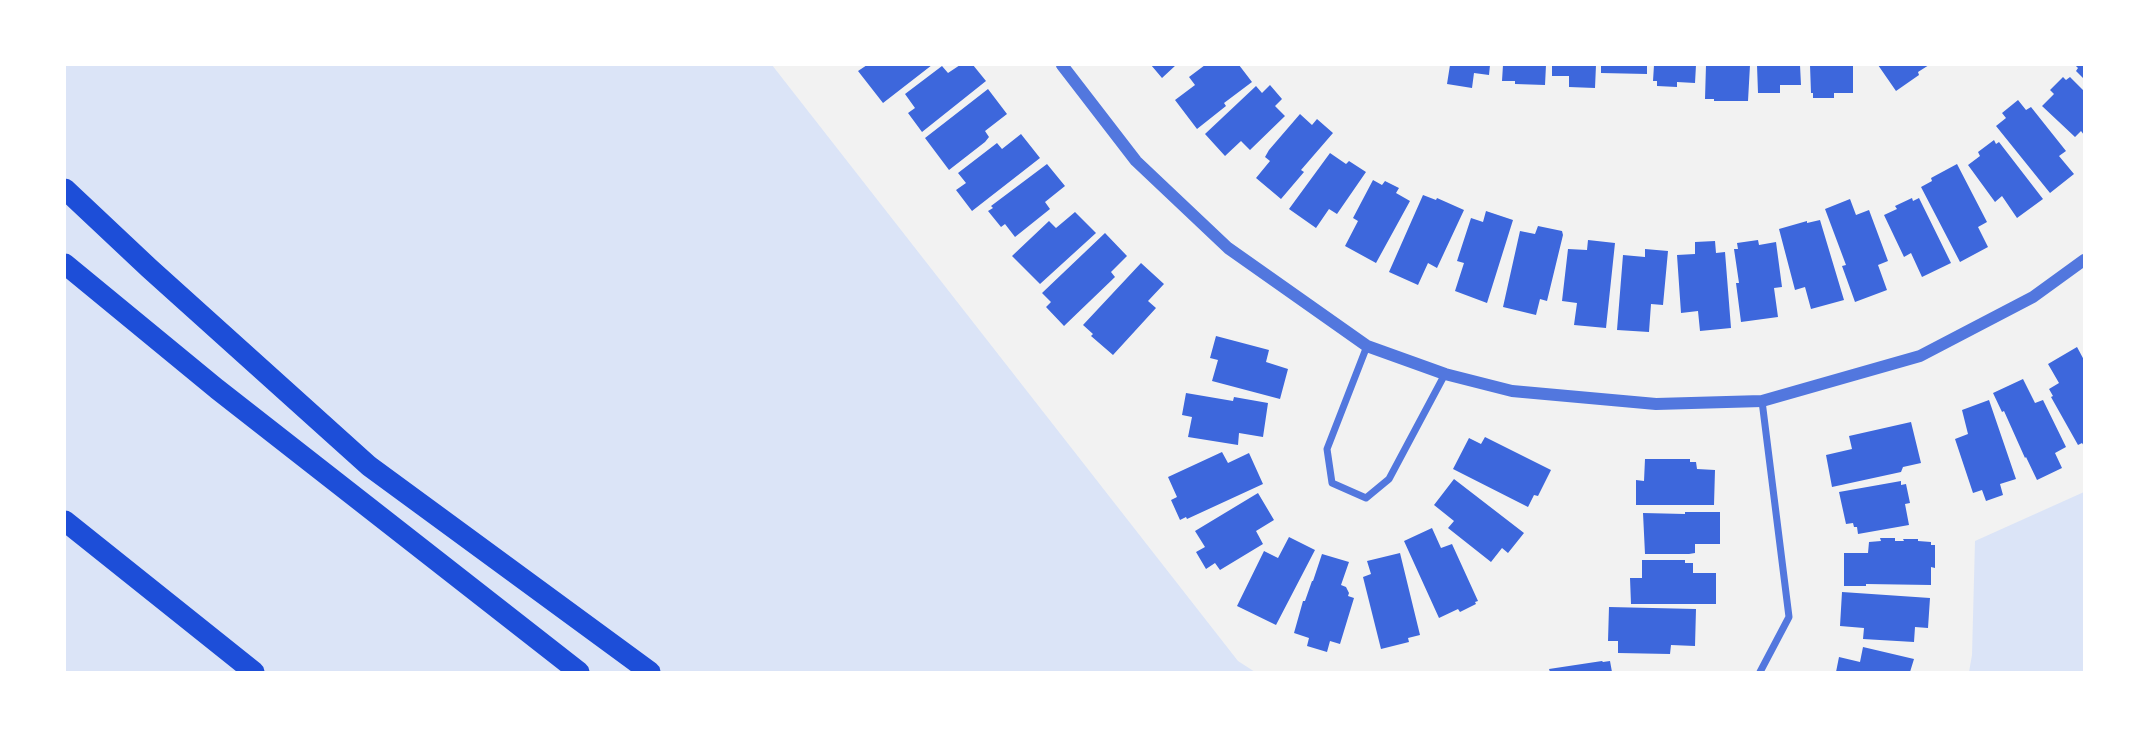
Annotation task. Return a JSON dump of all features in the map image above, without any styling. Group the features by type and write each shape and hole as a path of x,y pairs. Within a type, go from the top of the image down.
{"highway":[{"path":"65,189 369,466 650,672"},
{"path":"65,264 217,390 579,672"},
{"path":"65,522 254,672"}],"street":[{"path":"1062,65 1136,161 1228,248 1367,345 1445,374 1512,391 1657,404 1762,401 1920,356 2033,297 2084,260"},
{"path":"1367,345 1327,449 1332,484 1366,498 1389,479 1445,374"},
{"path":"1760,672 1789,617 1762,401"}],"shaded area":[{"path":"65,65 772,65 1238,661 1255,672 65,672"},
{"path":"2084,492 2084,672 1969,672 1972,655 1975,541"}],"building":[{"path":"867,65 932,65 883,103 858,71"},
{"path":"960,65 973,65 986,81 922,132 908,113 915,108 905,94 942,66 948,73"},
{"path":"1151,65 1176,65 1162,78"},
{"path":"1205,65 1239,65 1252,82 1224,103 1226,106 1197,129 1175,100 1195,85 1189,77"},
{"path":"1450,65 1490,65 1489,75 1474,73 1472,88 1447,84"},
{"path":"1503,65 1546,65 1545,85 1502,81"},
{"path":"1552,65 1596,65 1595,88 1569,87 1569,76 1552,76"},
{"path":"1601,65 1647,65 1647,74 1601,73"},
{"path":"1654,65 1696,65 1695,83 1677,82 1677,87 1657,86 1657,81 1653,81"},
{"path":"1706,65 1750,65 1748,101 1705,99"},
{"path":"1757,65 1800,65 1801,85 1780,85 1780,93 1758,93"},
{"path":"1810,65 1853,65 1853,93 1834,93 1834,98 1813,98"},
{"path":"1878,65 1929,65 1896,91"},
{"path":"2075,65 2084,65 2084,79 2076,71 2078,68"},
{"path":"2063,77 2066,80 2070,77 2084,91 2084,135 2081,131 2075,137 2042,106 2054,94 2050,90"},
{"path":"1270,85 1282,99 1275,106 1285,116 1250,150 1241,141 1225,156 1205,134 1256,86 1262,93"},
{"path":"988,89 1007,114 985,131 989,137 985,142 949,170 925,138"},
{"path":"2018,100 2026,110 2031,107 2066,151 2059,156 2074,174 2050,193 1996,126 2006,118 2002,113"},
{"path":"1300,114 1312,125 1317,119 1333,133 1301,170 1304,172 1281,199 1256,178 1270,161 1265,157 1269,150"},
{"path":"1021,134 1040,158 972,211 956,190 966,183 958,173 997,143 1002,149"},
{"path":"1994,140 1996,144 1999,142 2043,199 2017,218 2002,196 1995,202 1968,165 1980,156 1978,152"},
{"path":"1330,153 1346,164 1349,161 1366,172 1337,214 1329,209 1316,228 1289,209"},
{"path":"1047,164 1065,186 1045,202 1050,209 1015,237 1005,224 1001,227 988,211"},
{"path":"1957,164 1987,222 1978,227 1988,247 1960,262 1921,187 1932,181 1931,178"},
{"path":"1373,180 1382,185 1385,181 1399,188 1396,193 1410,201 1376,263 1345,246 1358,221 1353,218"},
{"path":"1423,195 1464,210 1437,268 1428,263 1418,285 1389,272"},
{"path":"1912,198 1913,201 1919,198 1951,263 1922,277 1911,253 1904,257 1884,215"},
{"path":"1850,199 1856,215 1869,210 1888,261 1878,265 1887,290 1855,302 1842,266 1846,265 1825,209"},
{"path":"1486,211 1513,220 1487,303 1455,291 1464,263 1457,261 1471,218 1483,222"},
{"path":"1075,212 1096,233 1040,284 1012,256 1049,221 1056,228"},
{"path":"1820,220 1844,300 1811,309 1805,287 1795,290 1779,229"},
{"path":"1538,226 1562,231 1563,235 1547,301 1540,299 1536,315 1503,307 1520,231 1535,234"},
{"path":"1105,233 1127,256 1111,272 1115,277 1064,326 1046,307 1051,302 1042,293"},
{"path":"1588,240 1615,243 1606,328 1574,325 1577,303 1562,301 1568,249 1587,250"},
{"path":"1758,240 1759,245 1776,242 1782,287 1774,288 1778,317 1741,322 1734,249 1738,249 1737,243"},
{"path":"1715,241 1716,253 1725,252 1731,328 1700,331 1698,311 1681,313 1677,255 1695,254 1695,242"},
{"path":"1645,249 1668,251 1663,305 1651,304 1649,332 1617,330 1623,255 1645,257"},
{"path":"1141,263 1164,284 1148,301 1156,308 1113,355 1091,336 1093,334 1083,325"},
{"path":"1216,336 1269,350 1266,362 1288,369 1280,399 1212,381 1218,360 1210,358"},
{"path":"2077,347 2084,360 2084,446 2082,443 2078,445 2049,389 2059,383 2048,364"},
{"path":"2023,379 2035,403 2043,400 2066,447 2055,453 2062,468 2037,480 1993,393"},
{"path":"1186,393 1233,401 1234,397 1268,403 1263,437 1239,433 1238,445 1188,437 1192,417 1182,415"},
{"path":"1989,400 2016,479 2000,484 2003,495 1986,501 1982,490 1973,493 1955,439 1968,434 1962,410"},
{"path":"1911,422 1921,463 1903,467 1901,472 1832,487 1826,455 1852,449 1849,436"},
{"path":"1485,437 1551,470 1538,496 1534,495 1528,507 1453,469 1469,438 1481,444"},
{"path":"1222,452 1228,463 1249,453 1263,484 1180,520 1171,500 1177,497 1168,477"},
{"path":"1645,459 1690,459 1690,462 1696,462 1697,469 1715,470 1714,505 1636,505 1636,480 1644,481"},
{"path":"1454,479 1524,533 1508,553 1502,548 1491,562 1448,528 1454,521 1434,505"},
{"path":"1901,481 1901,485 1906,484 1910,503 1905,504 1909,525 1858,534 1853,523 1846,524 1839,492"},
{"path":"1258,493 1274,520 1256,531 1263,544 1220,570 1215,563 1206,569 1196,552 1205,547 1195,531"},
{"path":"1720,512 1720,544 1695,544 1695,553 1689,554 1645,554 1643,513"},
{"path":"1432,528 1441,548 1452,544 1478,601 1460,612 1458,609 1439,618 1404,541"},
{"path":"1289,537 1315,550 1276,625 1237,606 1264,551 1278,558"},
{"path":"1880,538 1895,538 1895,541 1918,539 1935,545 1935,568 1931,567 1931,585 1844,586 1844,553 1868,553 1869,542 1881,541"},
{"path":"1400,553 1420,635 1408,638 1409,642 1381,649 1363,577 1371,574 1367,561"},
{"path":"1322,554 1349,562 1341,585 1346,587 1348,596 1354,598 1340,644 1330,641 1327,652 1307,646 1309,638 1294,633 1303,601"},
{"path":"1642,560 1685,560 1685,563 1693,563 1693,573 1716,573 1716,604 1631,604 1630,578 1642,578"},
{"path":"1842,592 1930,598 1928,628 1915,627 1914,642 1863,639 1864,628 1840,626"},
{"path":"1609,607 1696,609 1695,646 1671,645 1670,654 1618,653 1618,641 1608,641"},
{"path":"1863,647 1914,659 1910,672 1836,672 1839,657 1860,662"},
{"path":"1610,661 1612,672 1550,672 1549,669"}]}
